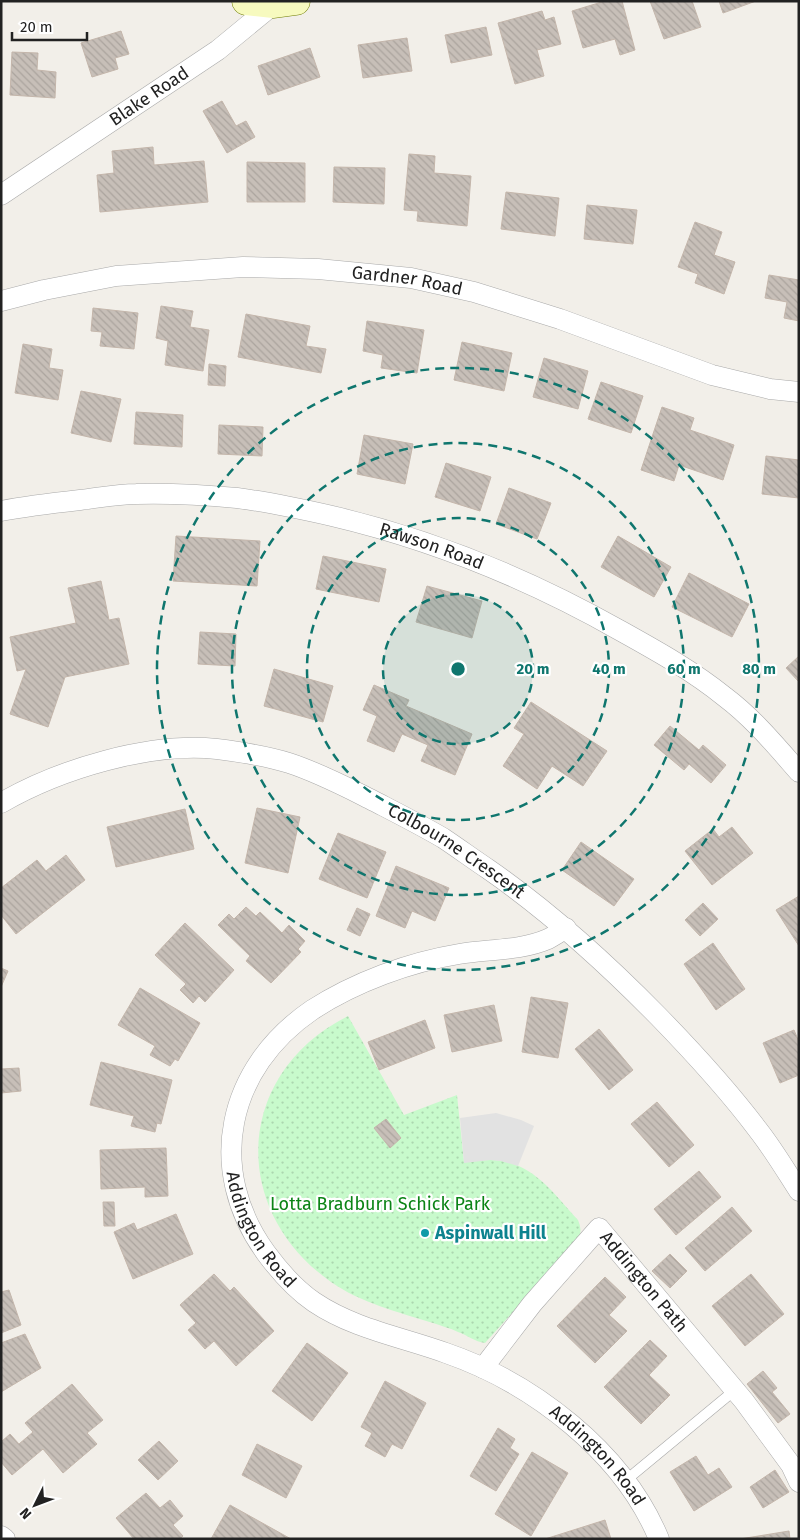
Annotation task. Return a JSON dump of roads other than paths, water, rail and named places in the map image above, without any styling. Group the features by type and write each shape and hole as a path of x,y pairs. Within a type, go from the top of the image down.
{"street":[{"path":"246,1 285,2"},
{"name":"Blake Road","path":"1,195 218,50 285,2"},
{"name":"Gardner Road","path":"1,301 44,290 116,276 243,266 318,269 411,278 474,292 560,319 712,375 770,389 799,392"},
{"name":"Rawson Road","path":"1,511 41,504 134,494 205,496 237,498 290,506 406,536 463,556 534,586 579,608 680,664 726,697 767,736 799,772"},
{"name":"Colbourne Crescent","path":"1,803 35,786 80,769 136,754 169,750 216,749 267,757 290,763 314,773 423,826 446,840 531,900 566,928 609,967 684,1043 760,1132 799,1191"},
{"name":"Addington Road","path":"566,928 547,939 527,945 458,954 404,967 364,983 310,1011 270,1049 261,1060 244,1089 234,1122 230,1155 231,1170 236,1194 254,1235 272,1262 288,1280 312,1301 350,1322 450,1354 483,1368 505,1379 556,1412 588,1440 625,1481 647,1513 659,1539"},
{"name":"Addington Path","path":"483,1368 532,1304 599,1228 758,1419 791,1465 799,1482"},
{"path":"1,1536 5,1539"}],"lane":[{"path":"625,1481 735,1390"}],"place":[{"name":"Aspinwall Hill","path":"425,1233"}],"park label":[{"name":"Lotta Bradburn Schick Park","path":"380,1204"}]}
